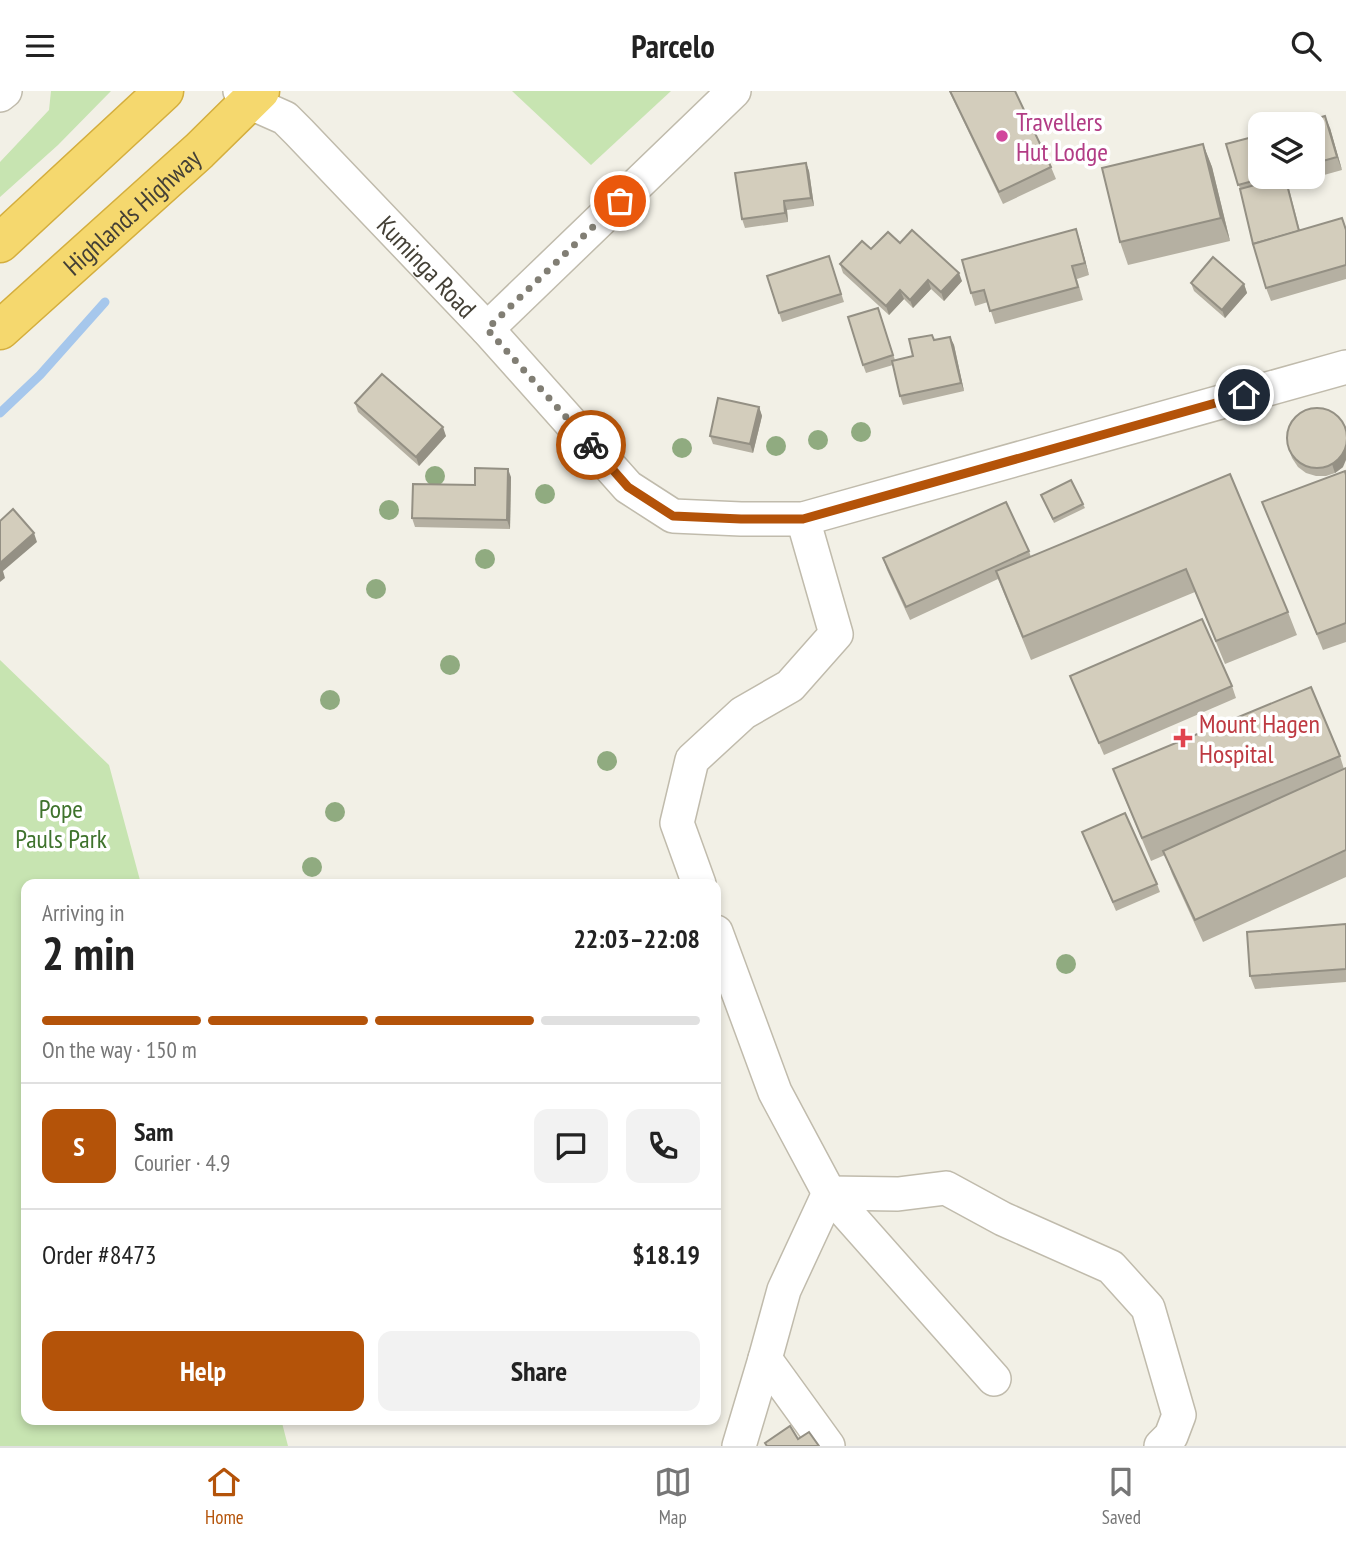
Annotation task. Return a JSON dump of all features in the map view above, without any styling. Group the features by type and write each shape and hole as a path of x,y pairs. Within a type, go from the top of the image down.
{"highway":[{"path":"0,243 164,91"},
{"name":"Highlands Highway","path":"0,330 199,151 263,99"}],"street":[{"path":"0,95 5,91"},
{"path":"487,329 734,91"},
{"name":"Kuminga Road","path":"263,99 487,329 628,487 673,516 803,519 1346,367"},
{"path":"697,879 677,823 692,760 743,713 790,686 836,634 803,519"},
{"path":"721,946 775,1092 829,1193 995,1379"},
{"path":"829,1193 898,1194 946,1188 1003,1219 1111,1266 1148,1308 1179,1415 1171,1436 1161,1446"},
{"path":"739,1446 784,1290 829,1193"},
{"path":"765,1359 828,1446"}],"green space":[{"path":"51,91 111,91 58,145 0,197 0,162 49,110"},
{"path":"512,91 671,91 591,165"},
{"name":"Pope Pauls Park","path":"0,660 109,765 140,879 21,879 21,1425 283,1425 288,1446 0,1446"}],"building":[{"name":"Travellers Hut Lodge","path":"950,91 1015,91 1051,167 999,192"},
{"path":"1325,116 1337,157 1325,160"},
{"path":"1248,138 1248,182 1238,185 1226,144"},
{"path":"1203,144 1221,218 1120,242 1102,168"},
{"path":"806,163 811,198 784,201 785,213 742,219 735,173"},
{"path":"1248,187 1248,189 1288,189 1299,231 1253,244 1240,189"},
{"path":"1342,218 1346,230 1346,265 1266,288 1253,244"},
{"path":"1076,229 1085,263 1072,266 1078,287 990,311 984,290 971,293 962,260"},
{"path":"912,230 959,273 941,292 928,280 910,300 900,290 886,306 840,264 862,241 871,249 888,232 900,243"},
{"path":"829,256 841,294 779,313 767,276"},
{"path":"1213,257 1244,284 1222,310 1191,283"},
{"path":"878,308 893,355 863,365 848,317"},
{"path":"932,335 934,340 950,337 961,383 900,396 892,361 913,356 909,339"},
{"path":"382,374 443,427 416,457 355,403"},
{"path":"718,398 759,407 750,444 710,436"},
{"path":"1317,408 1334,413 1342,421 1347,438 1342,455 1334,463 1317,468 1300,463 1292,455 1287,438 1292,421 1300,413"},
{"path":"475,468 508,469 507,520 412,518 413,484 475,485"},
{"path":"1345,471 1346,623 1317,634 1262,502"},
{"path":"1230,474 1288,612 1216,641 1186,569 1023,637 996,571"},
{"path":"1071,480 1083,504 1053,519 1041,495"},
{"path":"1006,502 1029,551 906,607 883,558"},
{"path":"13,509 34,533 0,563 0,521"},
{"path":"1202,619 1232,686 1099,743 1070,676"},
{"path":"1311,687 1340,756 1142,838 1113,769"},
{"path":"1346,768 1346,850 1195,920 1163,851"},
{"path":"1125,813 1157,884 1113,902 1082,832"},
{"path":"1346,924 1346,969 1250,976 1247,932"},
{"path":"790,1426 798,1439 809,1432 819,1446 767,1446 765,1443"}],"waterway":[{"path":"0,413 40,375 105,302"}],"way so far":[{"path":"591,445 487,329 620,201"}],"place":[{"name":"Travellers Hut Lodge","path":"1002,136"},
{"name":"Mount Hagen Hospital","path":"1183,738"}],"route":[{"path":"591,445 628,487 673,516 803,519 1244,395"}]}
